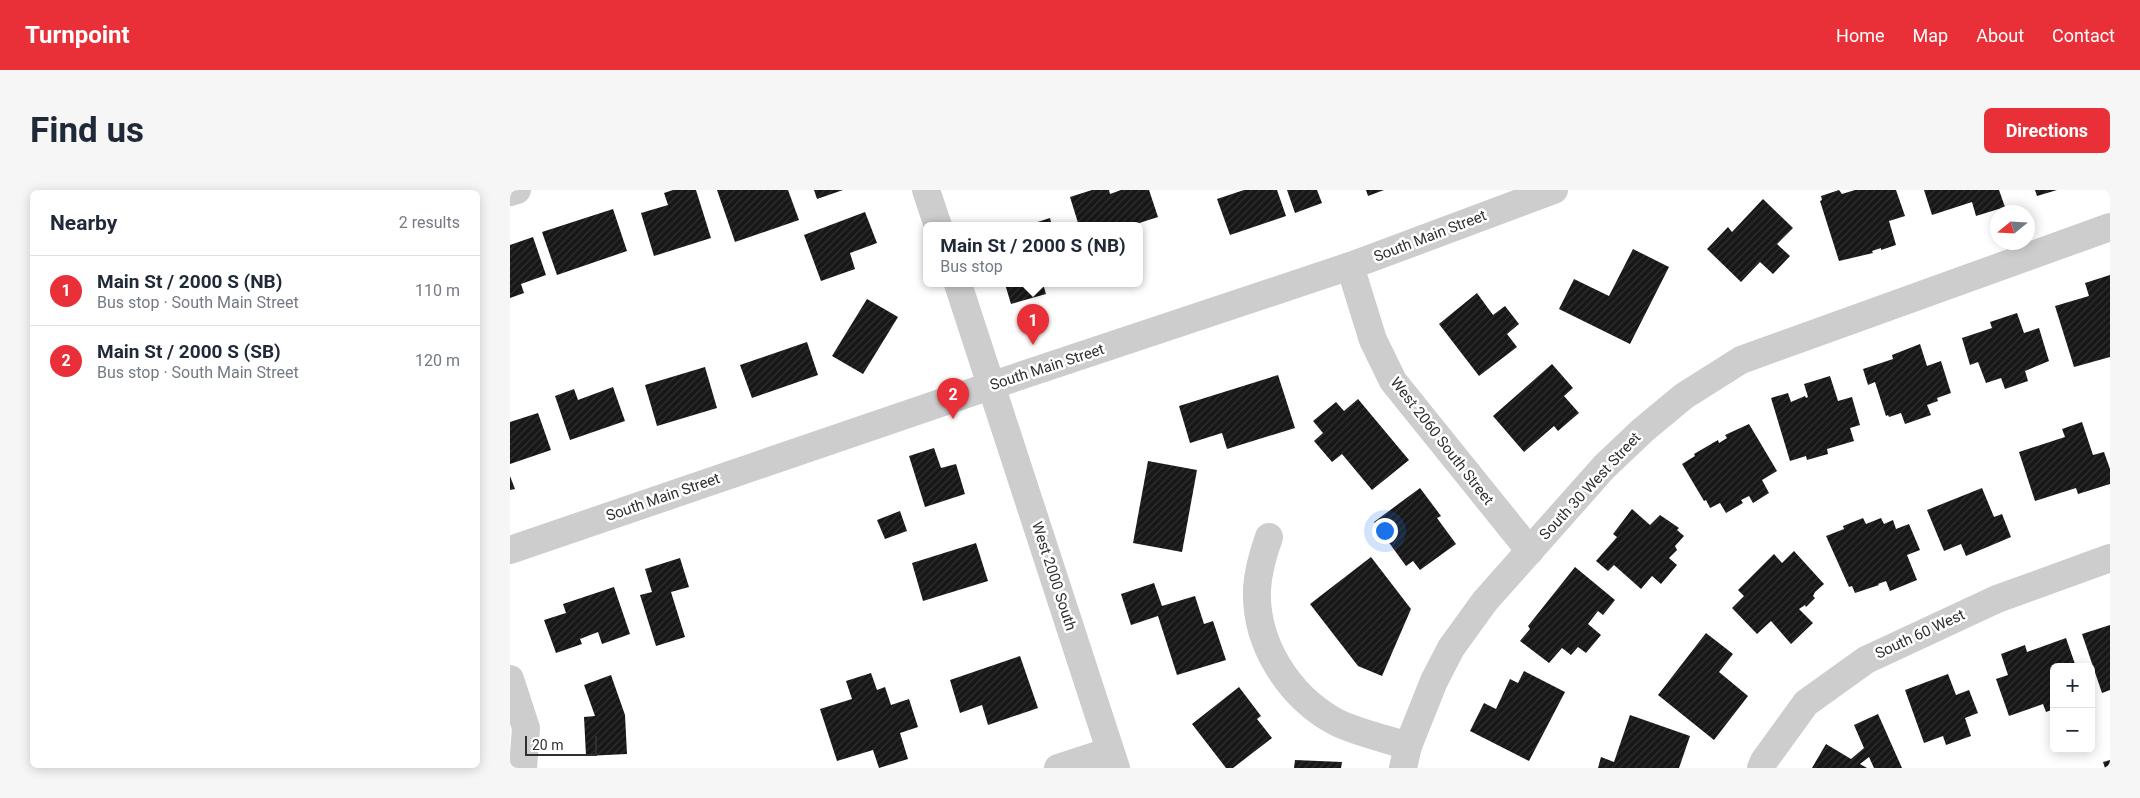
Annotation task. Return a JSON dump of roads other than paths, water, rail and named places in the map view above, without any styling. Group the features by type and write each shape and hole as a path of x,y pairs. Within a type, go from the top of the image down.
{"street":[{"path":"510,192 516,190"},
{"path":"926,190 937,222"},
{"name":"South Main Street","path":"510,550 993,385 1350,266 1554,190"},
{"name":"South 30 West Street","path":"1406,757 1434,681 1451,648 1485,601 1604,467 1643,430 1684,396 1740,360 2110,227"},
{"name":"West 2060 South Street","path":"1350,266 1373,340 1393,381 1530,551"},
{"name":"West 2000 South","path":"959,287 993,385 1113,760"},
{"path":"1269,537 1260,562 1257,588 1259,621 1270,652 1287,681 1309,704 1337,722 1406,757"},
{"name":"South 60 West","path":"1762,764 1806,703 1866,660 1997,598 2110,558"},
{"path":"510,679 526,728 523,768"},
{"path":"1058,768 1113,760"}],"place":[{"name":"Main St / 2000 S (NB)","path":"1033,345"},
{"name":"Main St / 2000 S (SB)","path":"953,419"}]}
